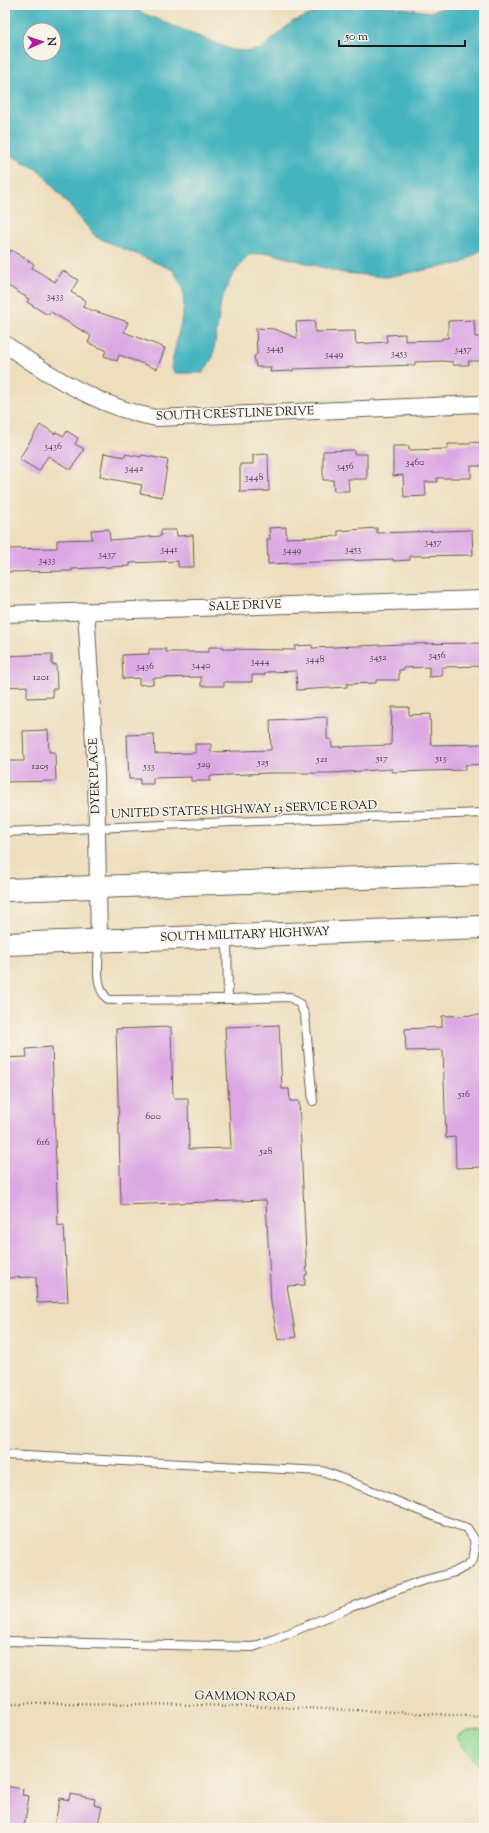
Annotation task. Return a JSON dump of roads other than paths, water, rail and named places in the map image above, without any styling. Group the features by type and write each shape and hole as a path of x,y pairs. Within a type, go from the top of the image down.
{"main road":[{"path":"5,890 484,874"},
{"name":"SOUTH MILITARY HIGHWAY","path":"5,944 484,927"}],"street":[{"name":"SOUTH CRESTLINE DRIVE","path":"5,344 76,388 133,414 156,418 477,404 484,406"},
{"name":"SALE DRIVE","path":"5,614 484,599"},
{"name":"DYER PLACE","path":"86,612 97,828 99,941"}],"lane":[{"name":"UNITED STATES HIGHWAY 13 SERVICE ROAD","path":"5,832 484,813"},
{"path":"227,936 228,999"},
{"path":"99,941 99,987 103,996 109,1000 290,997 300,1004 305,1016 313,1101"},
{"path":"5,1455 322,1471 357,1483 448,1522 467,1528 474,1539 475,1550 474,1559 468,1565 455,1572 410,1585 351,1607 275,1639 253,1646 5,1641"}],"water":[{"path":"5,5 123,5 232,50 249,51 261,49 292,22 322,10 323,5 382,5 429,12 454,5 484,5 484,248 462,263 387,277 343,273 269,253 248,255 232,276 221,301 213,357 203,373 175,373 171,367 184,308 183,288 173,270 96,237 40,171 5,152"}]}
